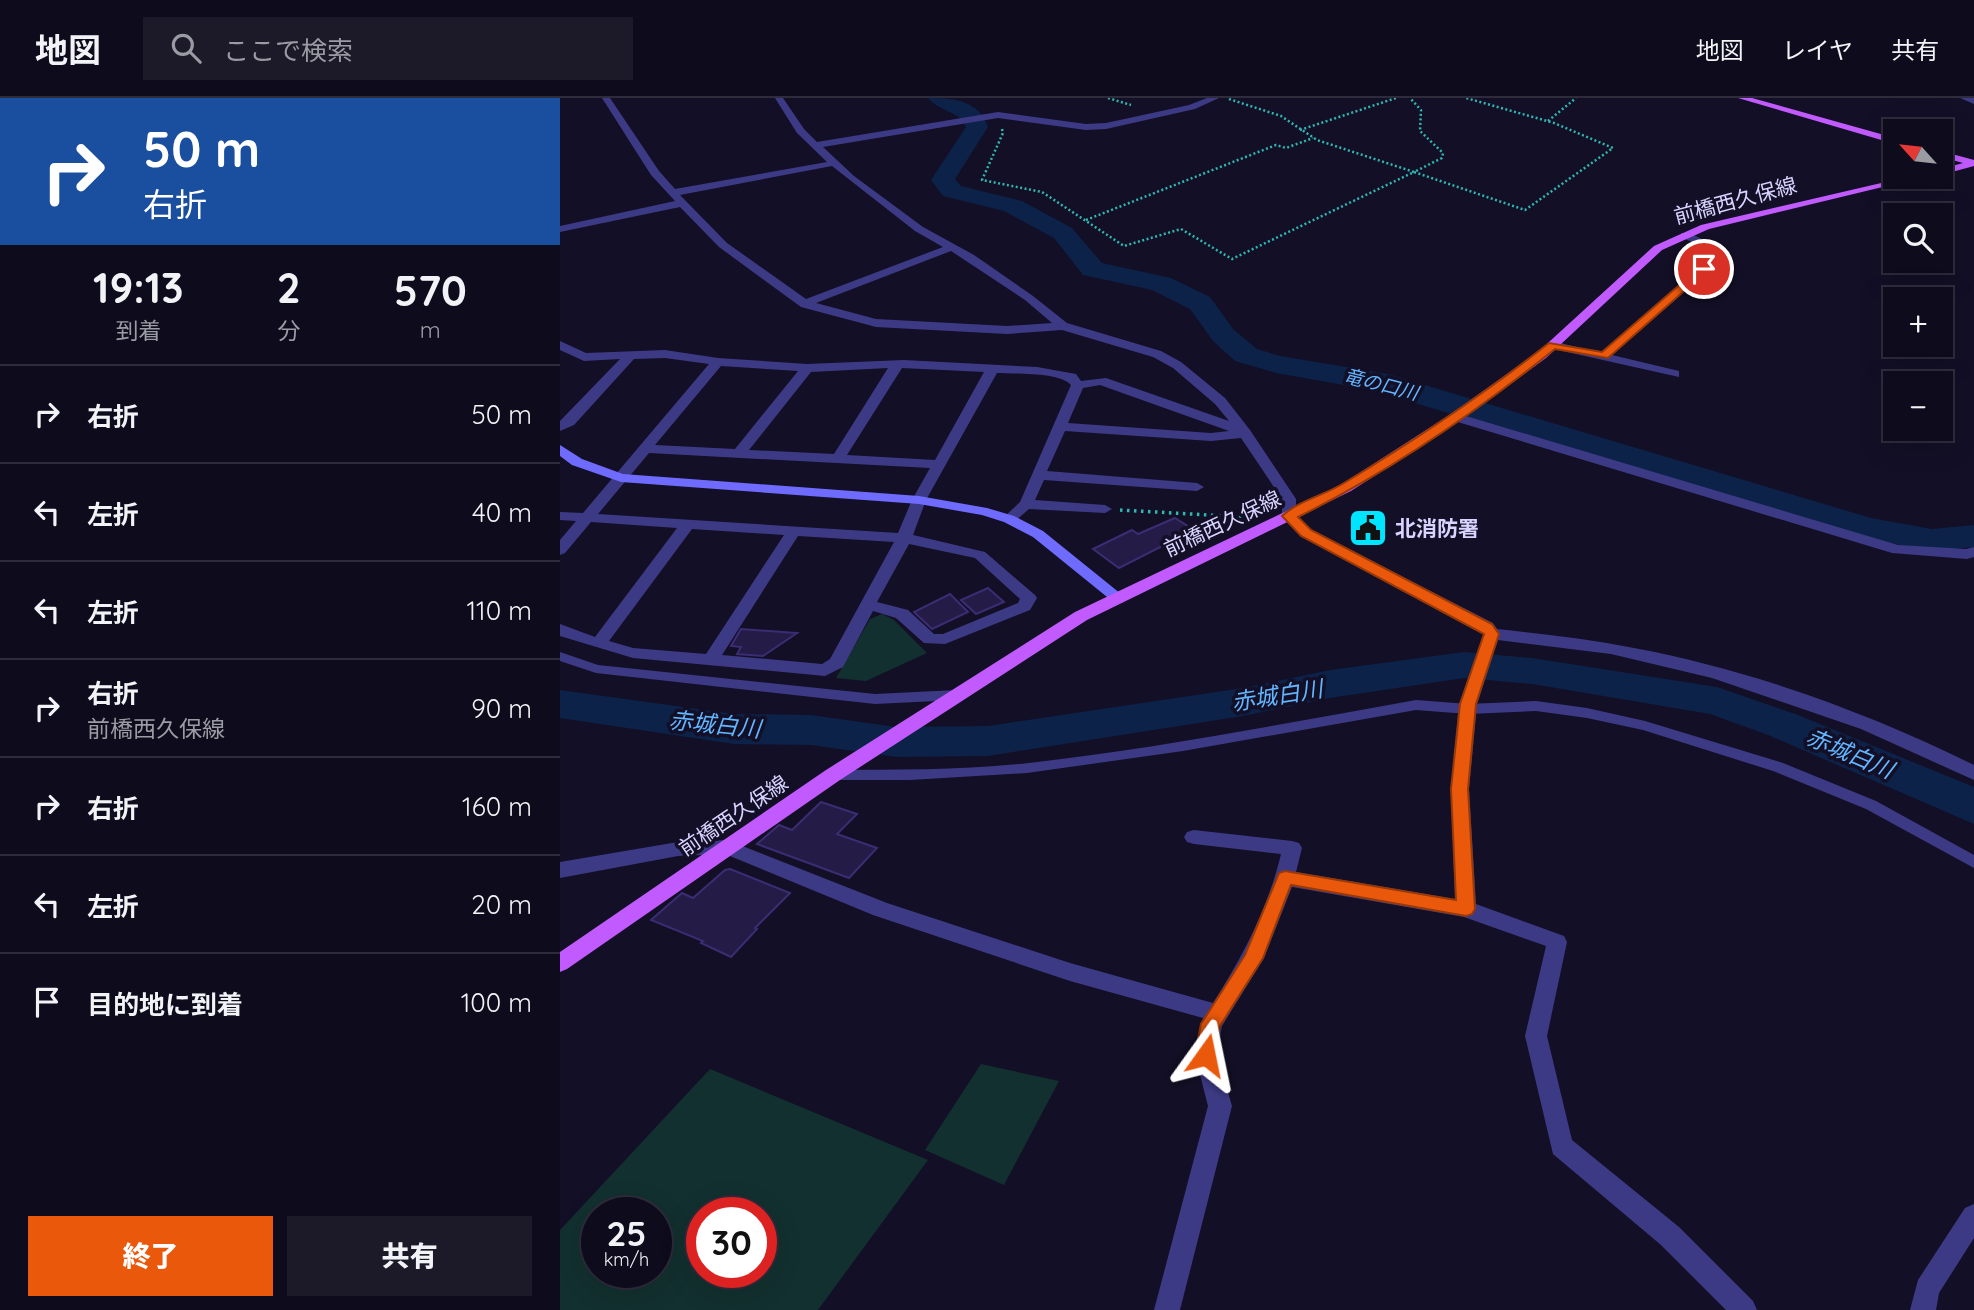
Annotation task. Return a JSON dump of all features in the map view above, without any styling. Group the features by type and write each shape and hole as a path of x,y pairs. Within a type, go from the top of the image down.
{"main road":[{"path":"1742,98 1883,138"},
{"path":"1953,158 1974,164"},
{"path":"1953,169 1974,164"},
{"name":"前橋西久保線","path":"560,963 836,773 1081,616 1346,488 1457,416 1553,345 1647,256 1705,227 1883,185"}],"street":[{"path":"606,98 655,173 682,203 723,245 805,304 876,323 1007,330 1063,326 1157,354 1177,365 1220,401 1289,499 1289,516 1306,533 1487,627 1491,636 1468,706 1460,789 1466,909"},
{"path":"779,98 800,131 818,145 850,178 919,229 952,247 1029,298 1063,326"},
{"path":"818,145 998,115 1106,127 1192,107 1215,98"},
{"path":"1964,98 1974,102"},
{"path":"673,193 835,163"},
{"path":"560,229 682,203"},
{"path":"1604,356 1724,252 1685,235"},
{"path":"805,304 866,278 952,247"},
{"path":"560,345 584,357 665,354 718,362 807,368 897,365 1037,371 1071,377 1079,385"},
{"path":"1553,345 1674,374"},
{"path":"560,427 569,422 631,355"},
{"path":"560,550 718,362"},
{"path":"838,459 897,365"},
{"path":"739,454 807,368"},
{"path":"560,629 633,653 823,671 837,663 904,538 919,500 938,464 993,368"},
{"path":"1079,385 1101,381 1194,412 1245,433"},
{"path":"1009,519 1026,504 1079,385"},
{"path":"1457,416 1897,550 1967,554 1974,552"},
{"path":"1060,427 1211,437 1245,433"},
{"path":"560,449 577,461 621,478 963,505 1009,519 1035,532 1118,598"},
{"path":"644,449 938,464"},
{"path":"1039,475 1196,487"},
{"path":"1026,504 1105,509"},
{"path":"560,516 585,520 904,538 980,555 1029,598 1024,606 945,639 930,639 902,614 868,605"},
{"path":"599,643 687,525"},
{"path":"711,660 793,532"},
{"path":"1491,636 1581,645 1679,663 1838,713 1974,773"},
{"path":"1167,1310 1220,1105 1206,1055 1211,1024 1253,958 1285,877 1292,848 1194,837"},
{"path":"560,870 678,849 727,847 872,903 880,909 1070,972 1217,1013"},
{"path":"1285,877 1466,909 1557,942 1536,1036 1560,1146 1670,1236 1744,1310"},
{"path":"1923,1310 1927,1289 1974,1216"}],"lane":[{"path":"560,656 596,669 875,699 955,697"},
{"path":"836,773 935,775 1027,768 1183,746 1416,705 1536,706 1587,713 1645,726 1830,786 1871,805 1974,862"}],"path":[{"path":"1224,98 1281,116 1313,138 1525,210 1613,148 1547,121 1466,98"},
{"path":"1300,130 1396,98"},
{"path":"998,115 1003,133 982,180 1042,192 1124,246 1181,229 1232,259 1442,158 1443,153 1420,131 1421,110 1410,98"},
{"path":"1547,121 1576,98"},
{"path":"1085,221 1276,145 1286,148 1313,138"},
{"path":"1105,509 1245,517 1289,516"}],"green space":[{"path":"882,614 894,620 927,653 866,681 836,678 870,619"},
{"path":"981,1064 1059,1081 1004,1185 925,1150"},
{"path":"710,1069 928,1160 818,1310 560,1310 560,1230 581,1207 581,1288 672,1288 672,1197 591,1197"}],"building":[{"path":"1175,518 1194,530 1119,568 1093,549 1132,530 1138,534"},
{"path":"988,588 1004,602 976,614 961,600"},
{"path":"950,594 968,612 932,629 914,612"},
{"path":"741,629 797,633 763,656 737,654 741,647 731,646"},
{"path":"821,802 857,814 837,834 877,848 849,878 757,844 779,825 792,830"},
{"path":"730,869 790,893 731,957 701,943 703,941 651,920 682,893 693,898 725,870"}],"waterway":[{"name":"竜の口川","path":"939,98 967,113 977,127 943,180 952,191 1013,206 1063,233 1093,269 1161,284 1200,303 1223,335 1246,355 1276,364 1377,381 1866,528 1932,540 1974,536"},
{"name":"赤城白川","path":"560,704 734,729 811,730 896,742 988,741 1243,702 1330,684 1464,665 1532,671 1717,701 1939,789 1974,807"}],"place":[{"name":"北消防署","path":"1368,528"}],"route":[{"path":"1206,1055 1211,1024 1253,958 1285,877 1466,909 1460,789 1468,704 1492,634 1487,627 1306,533 1289,516 1346,488 1459,415 1553,345 1604,356 1704,269"}]}
